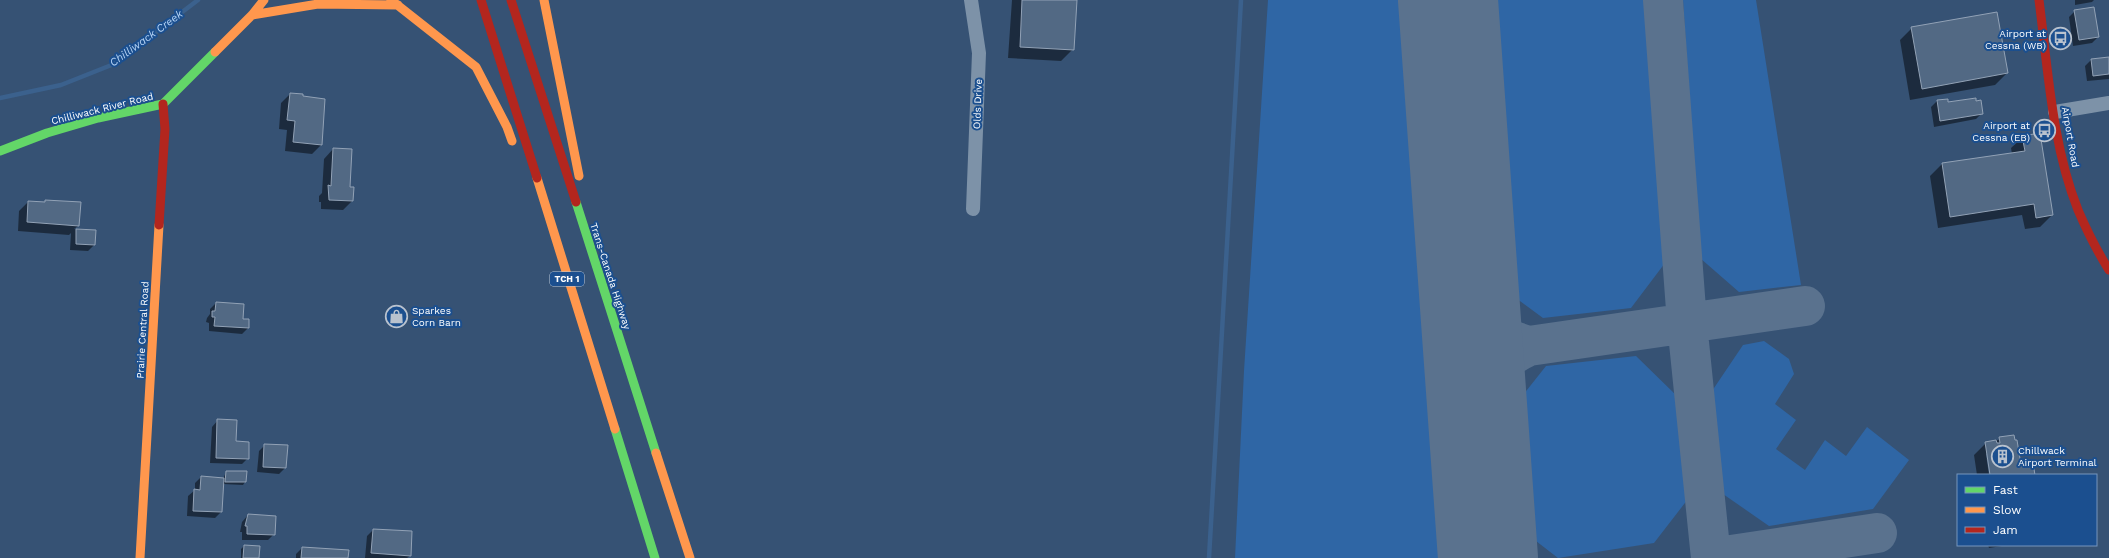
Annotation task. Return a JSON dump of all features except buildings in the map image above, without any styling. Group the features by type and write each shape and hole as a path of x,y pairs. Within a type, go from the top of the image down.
{"main road":[{"name":"Chilliwack River Road","path":"0,151 48,133 98,118 163,104 252,15 264,0"},
{"name":"TCH 1","path":"481,0 604,399 655,558"},
{"name":"Trans-Canada Highway","path":"511,0 546,114 637,389 690,558"},
{"path":"544,0 582,189 615,301 637,389"},
{"name":"Airport Road","path":"2039,0 2062,154 2073,197 2092,242 2109,270"},
{"path":"252,15 318,4 394,3 476,66 507,127 515,149"},
{"name":"Prairie Central Road","path":"140,558 165,129 163,104"},
{"path":"536,208 604,399"}],"street":[{"name":"Olds Drive","path":"970,0 979,53 973,209"},
{"path":"2055,112 2109,103"}],"shaded area":[{"path":"1268,0 1426,0 1466,558 1235,558 1244,371"},
{"path":"1477,0 1649,0 1653,18 1668,259 1631,308 1543,318 1497,284"},
{"path":"1683,0 1756,0 1801,285 1739,292 1700,258"},
{"path":"1764,341 1789,359 1794,374 1775,404 1796,420 1776,449 1805,470 1825,440 1846,456 1867,427 1909,460 1873,509 1769,526 1723,494 1712,391 1743,345"},
{"path":"1636,356 1678,397 1688,499 1654,543 1558,558 1514,524 1507,415 1546,366"}],"waterway":[{"name":"Chilliwack Creek","path":"0,98 61,85 114,64 198,0"},
{"path":"1209,558 1241,0"}],"taxiway":[{"path":"1663,0 1687,323 1711,558"},
{"path":"1470,302 1481,319 1494,331 1529,346"},
{"path":"1478,407 1486,385 1495,369 1508,357 1529,346 1805,306"},
{"path":"1486,524 1498,551 1504,558"},
{"path":"1711,558 1877,533"}],"runway":[{"path":"1448,0 1488,558"}],"traffic: fast":[{"path":"0,151 47,133 98,118 163,104 215,52"},
{"path":"576,202 656,453"},
{"path":"615,429 655,558"}],"traffic: slow":[{"path":"215,52 252,15 264,0"},
{"path":"391,0 476,67 507,127 512,141"},
{"path":"544,0 579,176"},
{"path":"252,15 318,4 398,5"},
{"path":"537,178 615,429"},
{"path":"140,558 159,225"},
{"path":"656,453 690,558"}],"traffic: jam":[{"path":"481,0 537,178"},
{"path":"511,0 576,202"},
{"path":"2039,0 2048,80 2062,159 2078,210 2092,241 2109,270"},
{"path":"159,225 165,129 163,104"}],"place":[{"name":"Airport at Cessna (WB)","path":"2061,39"},
{"name":"Airport at Cessna (EB)","path":"2045,131"},
{"name":"Sparkes Corn Barn","path":"397,316"},
{"name":"Chillwack Airport Terminal","path":"2003,456"}]}
